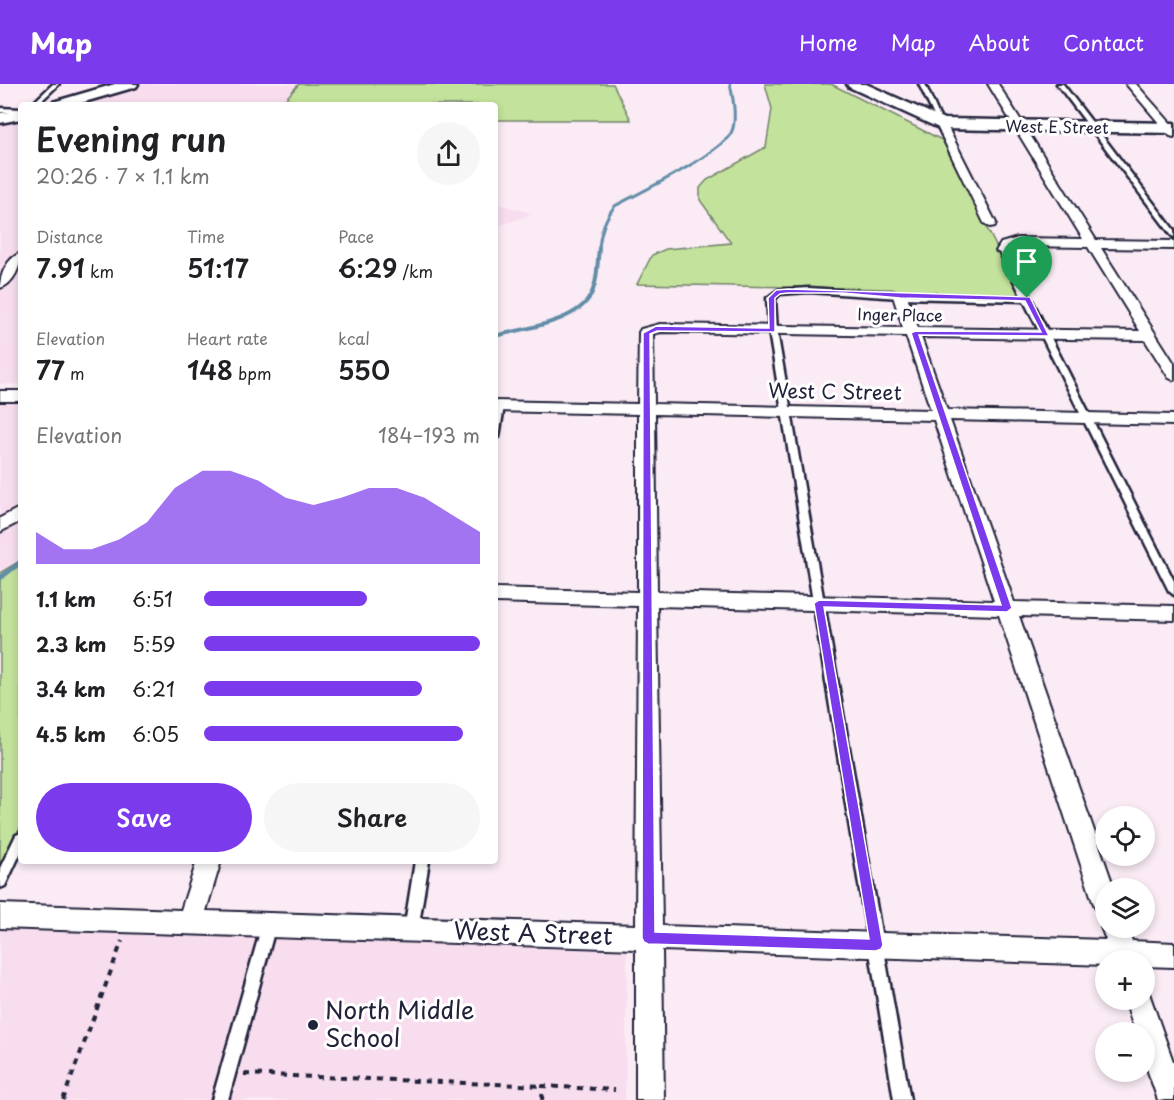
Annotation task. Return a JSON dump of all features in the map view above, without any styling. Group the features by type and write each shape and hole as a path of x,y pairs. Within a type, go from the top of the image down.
{"street":[{"path":"68,102 131,84"},
{"path":"855,84 940,124 990,223"},
{"path":"993,84 1174,375"},
{"path":"1131,84 1172,130"},
{"path":"0,118 18,114"},
{"name":"West E Street","path":"940,124 1172,130"},
{"path":"1003,251 1006,246 1018,242 1174,245"},
{"path":"0,284 18,261"},
{"path":"900,296 915,333 1098,878"},
{"name":"Inger Place","path":"645,410 645,336 650,330 1150,336"},
{"path":"0,396 18,396"},
{"name":"West C Street","path":"498,406 1174,420"},
{"path":"645,410 650,1100"},
{"path":"0,526 18,515"},
{"path":"498,595 1174,613"},
{"path":"190,922 208,864"},
{"name":"West A Street","path":"0,916 876,945 1095,956"},
{"name":"West A Street","path":"1155,956 1174,955"},
{"path":"1142,1010 1172,1100"}],"lane":[{"path":"37,102 56,84"},
{"path":"922,84 940,124"},
{"path":"1060,84 1174,235"},
{"path":"0,110 18,113"},
{"path":"1003,251 1174,591"},
{"path":"902,1100 786,412 773,331 771,298 778,292 843,291 900,296 1027,298"},
{"path":"0,882 18,845"},
{"path":"411,930 422,864"},
{"path":"220,1100 268,925"}],"path":[{"path":"63,1100 124,936"},
{"path":"244,1074 615,1090"},
{"path":"542,1100 543,1086"}],"shaded area":[{"path":"142,84 299,84 283,102 85,102"},
{"path":"18,121 18,384 0,384 0,124"},
{"path":"498,204 533,214 498,226"},
{"path":"0,401 18,402 18,562 0,573"},
{"name":"North Middle School","path":"0,929 627,951 625,1100 0,1100"}],"green space":[{"path":"299,84 613,84 631,120 498,120 498,102 283,102"},
{"path":"765,84 831,84 942,140 1022,297 903,294 892,289 637,284 652,255 666,249 731,243 700,200 700,188 707,180 766,147 772,109"},
{"path":"18,562 18,832 0,869 0,573"}],"waterway":[{"path":"599,250 603,227 615,206 680,172 726,140 732,131 734,120 730,84"},
{"path":"498,335 546,324 571,314 581,307 589,298 594,287 599,248"},
{"path":"0,578 18,564"}],"place":[{"name":"North Middle School","path":"313,1025"}],"route":[{"path":"788,291 1027,298 1046,334 915,333 1007,608 819,603 876,945 648,938 646,333 656,328 773,331 771,298 778,292 788,291"}]}
